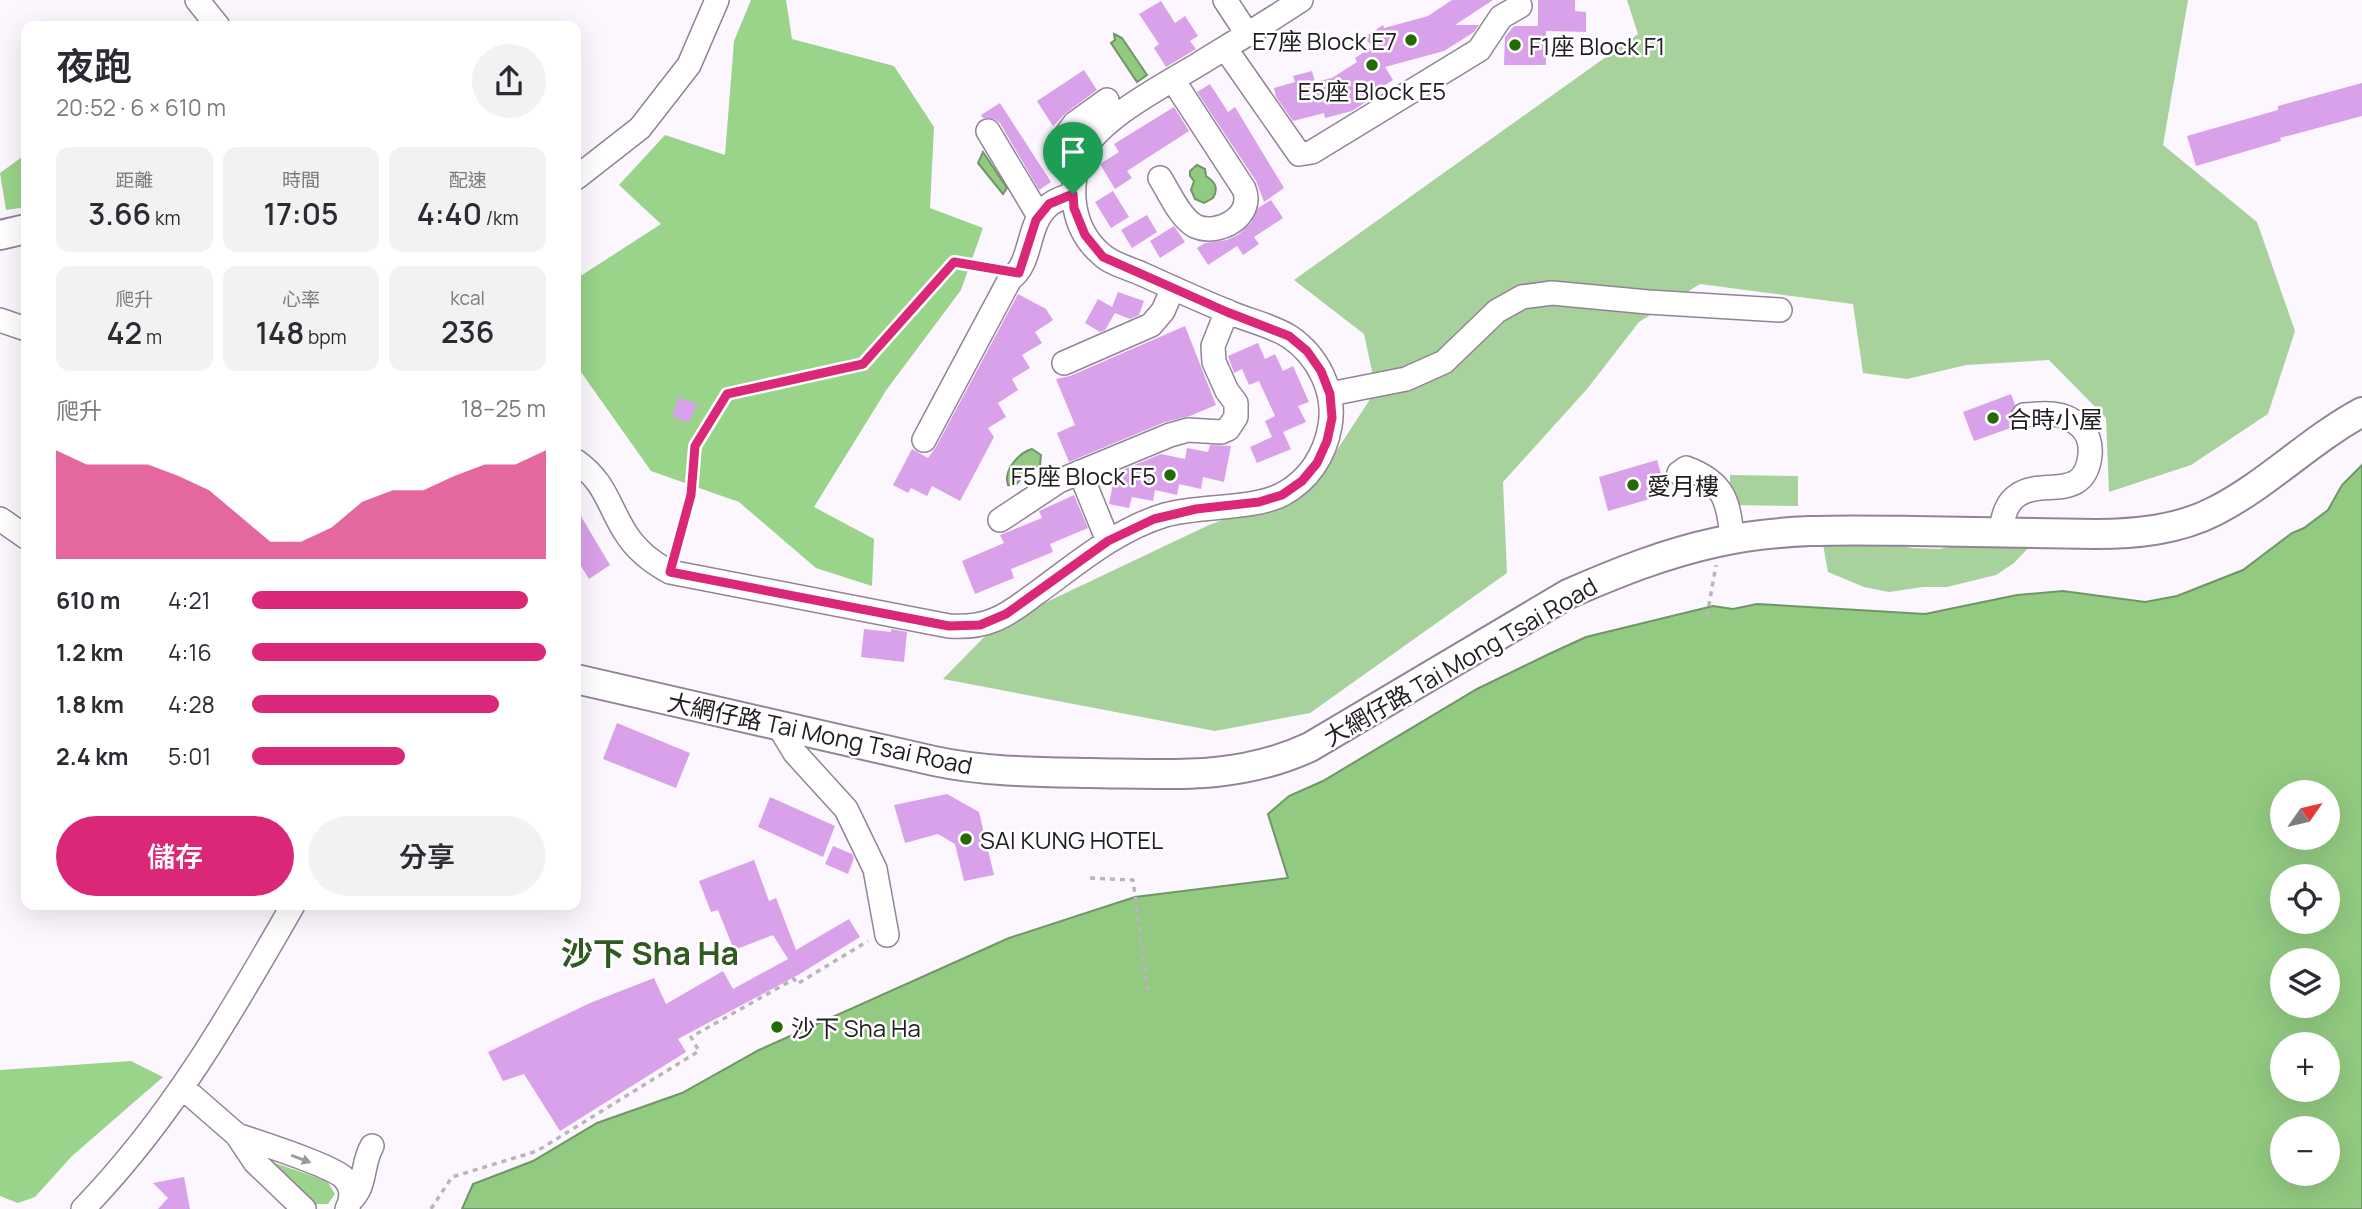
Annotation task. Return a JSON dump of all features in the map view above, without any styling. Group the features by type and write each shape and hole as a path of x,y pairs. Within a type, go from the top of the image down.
{"main road":[{"path":"0,235 21,230"},
{"name":"大網仔路 Tai Mong Tsai Road","path":"581,680 973,768 1186,775 1246,769 1310,747 1568,594 1612,574 1725,541 1831,531 2117,534 2151,531 2215,511 2362,412"}],"street":[{"path":"197,0 214,21"},
{"path":"581,174 640,128 689,65 718,0"},
{"path":"1225,0 1248,35"},
{"path":"581,465 604,490 633,544 644,555 670,572 965,627 994,621 1006,614 1108,541 1134,527 1175,512 1259,502 1282,495 1302,481 1317,463 1327,441 1332,418 1330,394 1321,371 1307,351 1289,336 1227,312 1103,257 1082,229 1074,208 1073,194 1075,172 1084,151 1097,133 1144,97 1301,0"},
{"path":"1225,48 1299,154 1312,152 1479,50 1501,17 1520,6"},
{"path":"1160,178 1184,216 1198,228 1212,229 1223,226 1237,219 1245,206 1244,189 1173,80"},
{"path":"1060,143 1075,123 1107,100"},
{"path":"1075,123 1097,133"},
{"path":"988,131 1039,216"},
{"path":"924,440 1014,276 1039,216 1049,204 1073,194"},
{"path":"1064,363 1151,326 1163,311 1173,288"},
{"path":"1330,394 1406,379 1444,362 1497,311 1522,297 1552,293 1780,310"},
{"path":"1000,520 1059,481 1080,472 1179,432 1221,432 1233,424 1236,402 1227,391 1214,362 1213,346 1227,312"},
{"path":"0,320 21,328"},
{"path":"2000,533 2003,516 2018,494 2026,490 2063,488 2076,482 2085,471 2090,456 2089,439 2082,427 2067,417 2046,412 2024,415"},
{"path":"1679,473 1686,468 1706,475 1720,490 1730,513 1725,541"},
{"path":"1080,472 1108,541"},
{"path":"0,519 21,534"},
{"path":"778,725 795,754 846,809 875,869 887,935"},
{"path":"83,1209 129,1158 183,1088 226,1022 290,910"},
{"path":"183,1088 237,1135 255,1162 304,1209"},
{"path":"237,1135 333,1171 348,1183 349,1205"},
{"path":"333,1171 345,1169 369,1151 361,1188 349,1205"}],"path":[{"path":"670,572 691,495 695,446 727,394 863,364 954,262 1014,276"},
{"path":"1707,615 1718,555 1725,541"},
{"path":"1090,878 1133,880 1148,993"},
{"path":"432,1209 452,1177 537,1151 699,1051 691,1037 794,979 797,984 865,942 887,935"}],"shaded area":[{"path":"751,0 786,0 792,39 894,66 934,127 930,208 983,228 961,290 887,389 814,507 874,539 872,586 816,568 739,502 651,471 581,372 581,276 661,224 619,185 665,135 725,155 734,41"},
{"path":"1627,0 2188,0 2163,145 2257,222 2295,331 2268,414 2191,465 2109,492 2106,418 2049,360 1966,365 1907,379 1863,373 1853,304 1700,284 1639,322 1587,389 1503,482 1507,573 1310,713 1215,731 943,679 994,627 1209,525 1313,487 1376,390 1364,334 1294,280 1638,34"},
{"path":"1114,34 1122,38 1147,75 1137,82 1111,43 1115,40"},
{"path":"983,152 1007,188 1003,194 978,163"},
{"path":"21,158 21,208 6,210 0,173"},
{"path":"1197,165 1205,169 1206,176 1216,188 1213,198 1204,203 1195,199 1191,190 1194,181 1190,171"},
{"path":"1032,449 1041,455 1040,465 1025,474 1015,486 1008,485 1008,474 1013,463"},
{"path":"2362,465 2362,1209 462,1209 473,1184 533,1161 597,1123 682,1093 759,1050 1009,938 1135,897 1288,878 1268,814 1289,796 1323,781 1477,689 1586,637 1713,606 1733,609 1757,604 1925,614 2017,595 2063,591 2145,602 2177,596 2243,570 2328,510 2342,485"},
{"path":"1730,475 1798,476 1798,506 1730,505"},
{"path":"1854,537 1912,548 1939,549 1980,541 2029,542 2029,547 2014,563 1996,575 1947,587 1889,592 1864,587 1828,572 1822,539"},
{"path":"131,1061 163,1077 72,1156 35,1197 18,1203 0,1196 0,1070"},
{"path":"269,1161 327,1181 335,1194 328,1204 314,1204"}],"building":[{"path":"1452,0 1493,0 1455,25 1479,25 1474,32 1444,51 1385,67 1393,80 1376,91 1378,94 1352,111 1325,118 1324,113 1293,121 1276,97 1274,88 1295,82 1293,76 1312,71 1315,82 1332,78 1357,62 1355,58 1372,47 1365,37 1383,25 1384,28 1428,16"},
{"path":"1538,0 1575,0 1575,11 1586,12 1586,32 1546,31 1546,65 1504,65 1505,37 1514,26 1538,26"},
{"path":"1161,1 1175,23 1185,16 1198,36 1190,41 1196,49 1166,67 1154,48 1159,44 1139,14"},
{"path":"1084,70 1097,90 1053,126 1037,101"},
{"path":"2362,83 2362,116 2280,138 2281,141 2196,166 2187,136 2278,110 2278,106"},
{"path":"1210,84 1228,112 1235,107 1284,188 1264,202 1256,181 1197,92"},
{"path":"1000,103 1051,182 1039,190 1000,123 981,115"},
{"path":"1174,107 1189,131 1127,171 1132,178 1115,189 1100,164 1119,152 1114,144"},
{"path":"1113,191 1129,217 1111,228 1095,202"},
{"path":"1271,200 1283,218 1254,237 1259,244 1243,255 1237,246 1208,265 1197,248 1205,243 1227,240 1239,234 1251,223 1258,208"},
{"path":"1147,215 1157,232 1132,248 1121,230"},
{"path":"1174,226 1185,242 1160,258 1150,241"},
{"path":"1118,292 1144,301 1139,315 1130,319 1115,313 1105,330 1100,332 1085,323 1098,299 1112,307"},
{"path":"1018,294 1046,309 1053,320 1035,332 1042,343 1022,355 1030,368 1012,379 1018,390 998,403 1006,417 988,428 994,437 960,501 932,486 927,496 911,488 908,493 893,485 912,449 928,458 936,447"},
{"path":"1185,326 1216,405 1190,416 1165,422 1069,462 1057,433 1075,425 1056,379 1070,376"},
{"path":"1258,343 1265,359 1275,354 1283,371 1293,366 1309,402 1298,406 1306,422 1283,432 1291,449 1257,463 1250,447 1272,437 1265,421 1275,416 1259,381 1249,385 1242,369 1234,373 1228,356"},
{"name":"合時小屋","path":"2011,394 2015,405 2010,417 2016,426 1974,441 1963,412"},
{"path":"679,397 697,404 689,423 672,416"},
{"path":"1210,445 1231,446 1224,482 1203,477 1201,489 1179,484 1177,495 1155,490 1153,501 1132,497 1129,508 1109,504 1115,473 1161,454 1185,459 1187,448 1208,452"},
{"name":"愛月樓","path":"1657,460 1667,494 1608,511 1599,477"},
{"path":"1074,495 1088,528 1050,544 1053,552 1011,569 1014,578 975,594 962,561 1004,543 1000,535 1042,518 1039,511"},
{"path":"581,516 610,565 589,579 581,566"},
{"path":"864,629 907,632 904,662 861,657"},
{"path":"617,723 690,753 676,788 603,759"},
{"name":"SAI KUNG HOTEL","path":"947,794 979,812 994,875 964,881 955,844 938,834 905,843 894,805"},
{"path":"770,797 835,826 823,857 758,827"},
{"path":"833,846 852,854 854,858 848,874 825,864"},
{"path":"754,860 769,901 776,898 796,950 849,919 860,937 798,975 678,1039 686,1052 560,1131 524,1074 503,1081 488,1052 590,1003 654,978 666,1004 723,971 733,989 788,959 773,935 734,950 718,910 711,912 699,881"},
{"path":"184,1177 190,1209 158,1209 168,1198 153,1183"}],"place":[{"name":"E7座 Block E7","path":"1411,40"},
{"name":"F1座 Block F1","path":"1515,45"},
{"name":"E5座 Block E5","path":"1372,65"},
{"name":"合時小屋","path":"1993,418"},
{"name":"F5座 Block F5","path":"1170,475"},
{"name":"愛月樓","path":"1633,485"},
{"name":"SAI KUNG HOTEL","path":"966,839"},
{"name":"沙下 Sha Ha","path":"777,1027"}],"district":[{"name":"沙下 Sha Ha","path":"650,953"}],"route":[{"path":"1073,194 1074,208 1085,235 1103,257 1227,312 1289,336 1307,351 1321,371 1330,394 1332,418 1327,441 1317,463 1302,481 1282,495 1259,502 1175,512 1134,527 1108,541 1006,614 980,625 949,626 670,572 691,495 695,446 727,394 863,364 954,262 1019,273 1036,220 1049,204 1073,194"}]}
